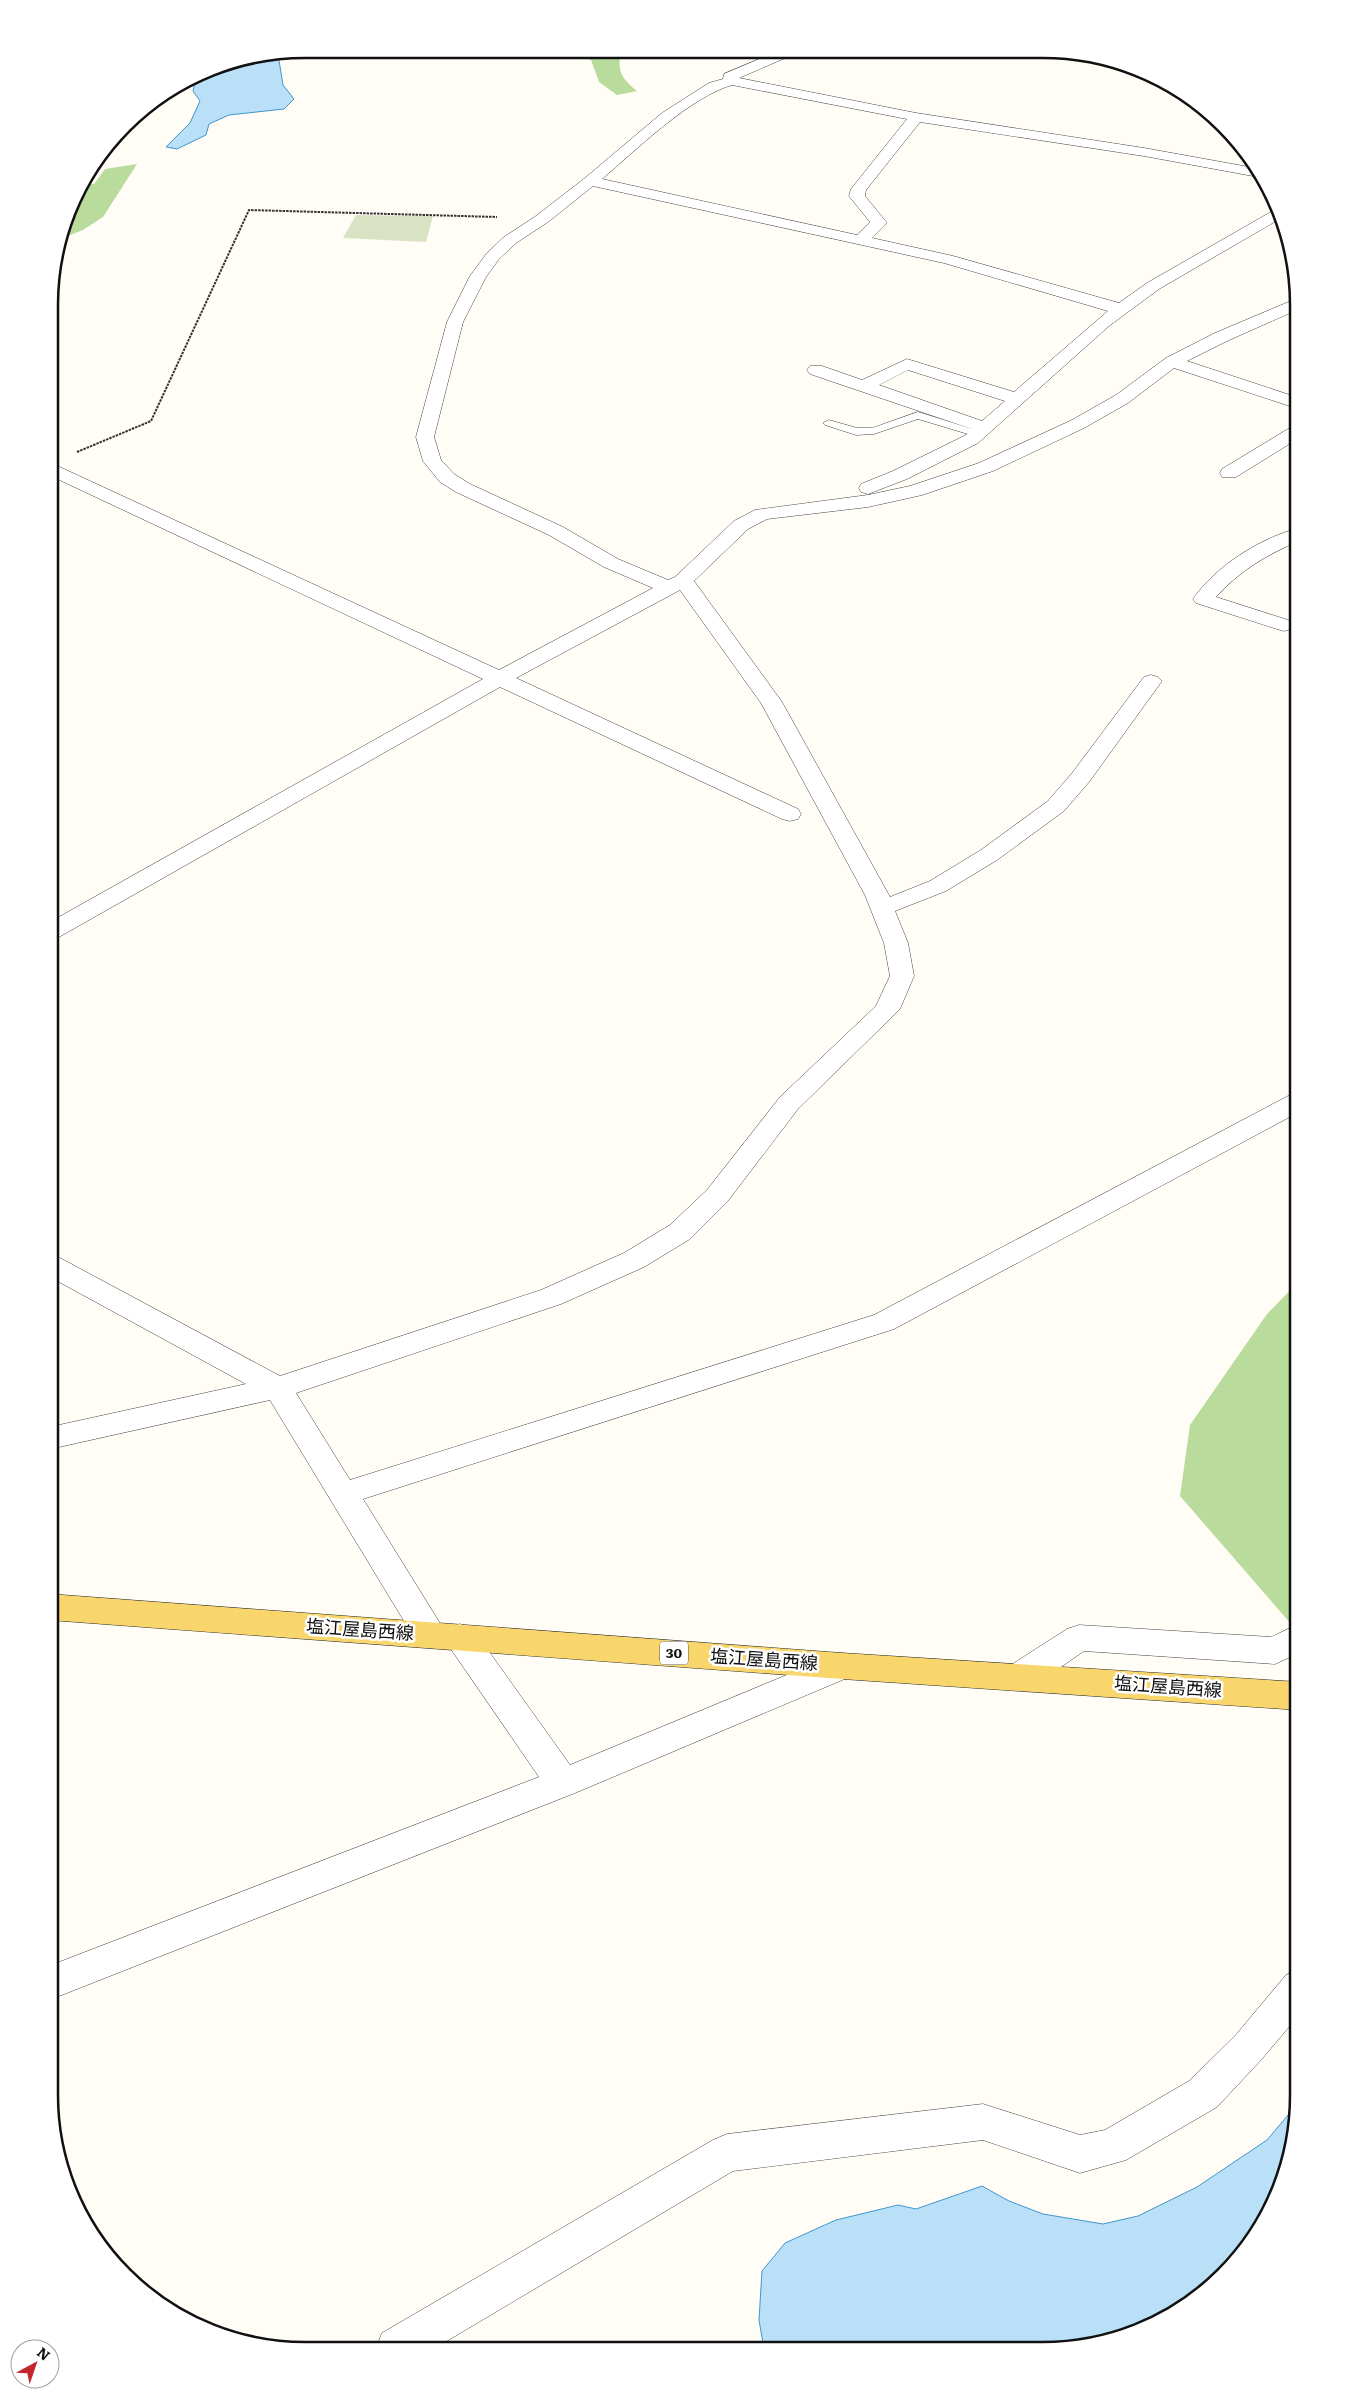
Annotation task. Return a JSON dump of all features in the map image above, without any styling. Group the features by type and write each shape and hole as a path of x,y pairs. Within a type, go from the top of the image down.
{"main road":[{"name":"塩江屋島西線","path":"58,1609 842,1666 1290,1695"}],"street":[{"path":"733,80 729,77 773,58"},
{"path":"58,1436 278,1388 550,1297 634,1260 680,1232 717,1196 789,1104 887,1009 902,976 896,943 882,908 772,702 676,584 611,563 556,531 463,488 447,478 432,461 424,437 452,331 478,276 493,256 510,240 542,219 590,181 667,116 714,86 733,80 916,117 1144,152 1252,172"},
{"path":"861,239 879,223 856,196 916,117"},
{"path":"590,181 947,259 1121,309"},
{"path":"58,927 500,678 676,584 741,525 762,514 872,487 948,451 982,431 1103,322 1121,309 1153,286 1274,216"},
{"path":"762,514 868,501 915,491 986,467 1078,424 1122,399 1172,362 1221,337 1290,307"},
{"path":"1172,362 1290,401"},
{"path":"864,386 907,364 1018,399"},
{"path":"816,370 864,386 982,431"},
{"path":"1229,473 1290,436"},
{"path":"58,472 790,814"},
{"path":"1284,625 1203,600 1224,576 1268,548 1290,538"},
{"path":"882,908 938,886 989,855 1056,806 1081,777 1151,681"},
{"path":"342,1494 884,1322 1290,1106"},
{"path":"58,1269 278,1388 342,1494 445,1636 562,1783"},
{"path":"1020,1677 1079,1638 1274,1651 1290,1642"},
{"path":"58,1979 562,1783 842,1666"},
{"path":"407,2342 727,2153 983,2122 1080,2154 1112,2146 1202,2094 1248,2048 1290,1998"}],"lane":[{"path":"829,423 856,432 874,431 918,415 982,431"}],"path":[{"path":"69,456 151,421 249,210 417,213 542,219"}],"green space":[{"path":"585,58 620,58 620,69 624,78 637,91 617,95 599,82 591,60"},
{"path":"137,164 103,217 83,230 67,236 83,195 89,184 94,184 105,169"},
{"path":"356,215 433,216 426,242 343,238"},
{"path":"1290,1290 1290,1623 1180,1496 1190,1425 1267,1314"}],"water":[{"path":"279,59 283,85 294,99 284,109 229,115 209,124 206,135 177,149 166,147 190,123 200,101 193,91 195,83 210,76 256,62"},
{"path":"1290,2113 1286,2143 1272,2189 1240,2245 1194,2291 1138,2323 1092,2337 1044,2342 763,2342 759,2320 762,2271 785,2243 836,2220 898,2205 916,2209 982,2186 1009,2201 1043,2214 1103,2224 1138,2216 1197,2187 1267,2140"}]}
